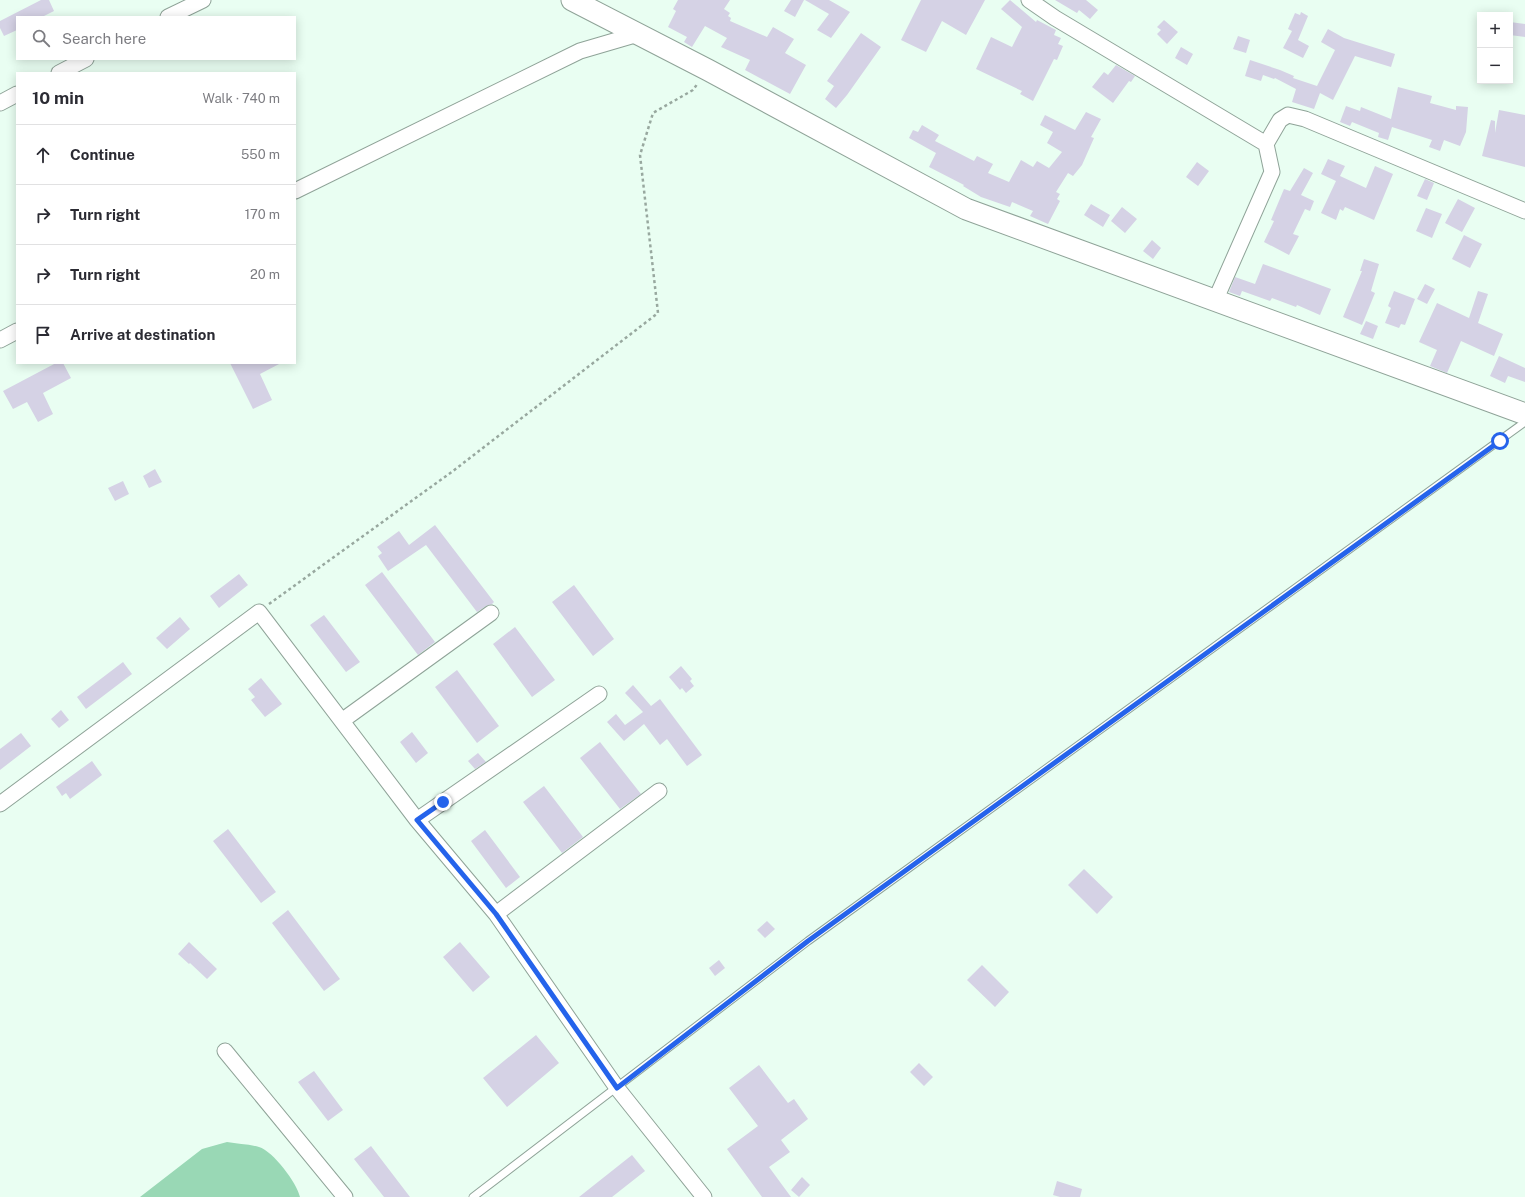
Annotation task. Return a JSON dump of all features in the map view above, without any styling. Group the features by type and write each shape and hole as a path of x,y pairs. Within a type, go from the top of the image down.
{"main road":[{"path":"572,0 708,70 966,209 1525,414"}],"street":[{"path":"170,16 203,0"},
{"path":"1029,0 1055,18 1266,144"},
{"path":"296,191 580,51 638,34"},
{"path":"61,72 84,60"},
{"path":"0,103 16,95"},
{"path":"1215,301 1272,172 1266,144 1280,120 1288,115 1304,119 1525,211"},
{"path":"0,340 16,332"},
{"path":"0,804 259,612 343,720 417,820 496,914 617,1088 704,1197"},
{"path":"343,720 491,612"},
{"path":"417,820 599,694"},
{"path":"496,914 658,791"},
{"path":"225,1051 345,1197"}],"lane":[{"path":"473,1197 814,936 1525,422"}],"path":[{"path":"259,612 453,471 658,313 640,155 653,113 693,90 708,70"}],"green space":[{"path":"227,1142 255,1146 265,1150 284,1168 300,1197 140,1197 202,1149"}],"building":[{"path":"41,0 49,0 54,11 44,16 16,16 16,30 4,36 0,28 0,21"},
{"path":"678,0 730,0 724,9 730,13 728,16 731,18 730,21 767,37 773,27 794,39 785,53 806,65 790,94 745,70 750,60 721,47 727,38 705,26 692,47 684,42 687,37 668,27 676,11 673,9"},
{"path":"791,0 804,0 795,17 784,11"},
{"path":"805,0 829,0 850,12 831,38 817,30 829,14"},
{"path":"921,0 985,0 966,35 942,21 926,52 901,40"},
{"path":"1010,0 1036,22 1037,20 1056,30 1054,35 1061,38 1058,44 1063,46 1057,60 1054,59 1033,101 1020,94 1022,91 976,69 991,37 1012,47 1022,27 1001,9"},
{"path":"1055,0 1086,0 1098,10 1090,19 1079,10 1077,13"},
{"path":"1301,12 1308,16 1298,40 1309,46 1303,58 1283,48 1292,31 1288,29 1295,13 1300,15"},
{"path":"1164,20 1178,32 1167,44 1157,34 1161,30 1157,27"},
{"path":"1513,22 1525,24 1525,37 1513,35"},
{"path":"1328,29 1344,38 1395,54 1391,67 1355,56 1333,100 1320,93 1314,109 1292,102 1296,89 1275,78 1274,79 1263,75 1261,81 1245,76 1250,60 1280,70 1294,76 1293,78 1317,86 1335,50 1321,42"},
{"path":"861,33 881,47 836,108 825,99 834,86 827,81"},
{"path":"1238,36 1250,40 1246,53 1233,49"},
{"path":"1181,47 1193,54 1187,65 1175,58"},
{"path":"1116,65 1135,76 1131,82 1129,81 1113,103 1092,87 1104,72 1108,75"},
{"path":"1398,87 1432,96 1430,103 1456,110 1456,106 1468,107 1466,132 1460,146 1444,140 1440,151 1429,147 1432,140 1392,127 1388,140 1378,137 1379,133 1352,122 1350,126 1340,122 1346,106 1360,111 1361,107 1391,119"},
{"path":"1499,110 1525,115 1525,167 1482,156 1491,120 1495,121 1495,133"},
{"path":"1086,112 1101,119 1091,137 1094,138 1082,165 1073,176 1068,173 1056,192 1060,194 1057,199 1060,201 1048,224 1030,216 1033,211 1012,202 1010,207 981,197 963,186 964,185 929,167 936,153 909,138 913,130 918,132 922,125 939,135 935,141 974,161 977,156 993,164 988,173 1009,182 1021,160 1033,167 1037,161 1049,168 1062,152 1047,143 1053,132 1040,125 1045,115 1075,130"},
{"path":"1328,159 1345,166 1340,176 1366,188 1375,166 1393,174 1374,220 1345,207 1343,211 1340,209 1336,220 1321,213 1336,181 1321,174"},
{"path":"1197,162 1209,171 1198,186 1186,177"},
{"path":"1304,168 1313,173 1301,195 1314,201 1310,211 1305,209 1293,234 1299,236 1289,255 1264,242 1274,221 1271,220 1284,189 1290,191"},
{"path":"1425,179 1434,183 1427,200 1417,196"},
{"path":"1458,199 1475,208 1462,232 1445,223"},
{"path":"1091,204 1110,215 1103,227 1084,215"},
{"path":"1122,207 1137,219 1125,233 1111,221"},
{"path":"1426,208 1442,214 1432,238 1416,231"},
{"path":"1464,235 1482,244 1470,268 1452,259"},
{"path":"1152,240 1161,248 1153,259 1143,251"},
{"path":"1364,259 1379,264 1371,291 1375,293 1362,325 1343,317 1362,271 1360,271"},
{"path":"1263,264 1331,289 1320,315 1297,305 1296,307 1272,298 1270,301 1242,291 1240,296 1229,292 1235,277 1255,284"},
{"path":"1425,284 1435,289 1427,304 1417,299"},
{"path":"1394,291 1415,299 1405,325 1401,324 1399,328 1385,323 1391,308 1388,306"},
{"path":"1478,291 1488,294 1478,323 1503,334 1494,356 1461,341 1447,373 1430,366 1437,350 1419,342 1437,303 1469,318"},
{"path":"1366,321 1378,326 1373,339 1360,334"},
{"path":"1499,356 1525,368 1525,382 1508,376 1505,383 1490,376"},
{"path":"54,364 64,364 71,378 43,393 53,414 38,422 27,402 13,409 3,391"},
{"path":"230,364 279,364 260,374 272,400 253,409"},
{"path":"155,469 162,482 149,488 143,476"},
{"path":"123,481 129,494 115,501 108,488"},
{"path":"435,525 494,602 492,604 477,612 426,545 388,571 378,556 382,553 377,547 399,531 409,545"},
{"path":"382,572 435,642 418,655 365,585"},
{"path":"239,574 248,585 219,608 210,596"},
{"path":"574,585 614,639 593,656 552,602"},
{"path":"324,615 360,662 346,672 310,625"},
{"path":"180,617 190,629 167,649 156,638"},
{"path":"515,627 555,680 532,697 493,644"},
{"path":"123,662 132,674 86,709 77,697"},
{"path":"681,666 692,679 690,681 694,686 686,693 682,688 680,690 669,677"},
{"path":"457,670 499,726 477,743 435,687"},
{"path":"261,678 282,704 265,717 251,700 255,697 248,689"},
{"path":"633,685 651,706 660,699 702,755 687,766 667,739 660,745 644,724 624,741 607,722 616,714 625,725 643,712 625,693"},
{"path":"61,710 69,720 59,728 51,719"},
{"path":"412,732 428,753 416,763 400,742"},
{"path":"21,733 31,746 0,770 0,749"},
{"path":"600,742 641,794 620,809 580,758"},
{"path":"478,753 486,762 475,769 468,761"},
{"path":"92,761 102,775 70,799 66,793 62,796 56,787"},
{"path":"544,786 583,837 562,853 523,802"},
{"path":"228,829 276,892 261,903 213,841"},
{"path":"485,830 520,877 506,888 471,841"},
{"path":"1084,869 1113,897 1097,914 1068,885"},
{"path":"288,910 340,979 324,991 272,923"},
{"path":"767,921 775,929 765,938 757,930"},
{"path":"189,942 217,969 207,979 178,954"},
{"path":"460,942 490,977 473,992 443,957"},
{"path":"719,960 725,968 715,976 709,968"},
{"path":"982,965 1009,992 995,1007 967,980"},
{"path":"536,1035 559,1063 507,1107 483,1078"},
{"path":"919,1063 933,1077 924,1086 910,1072"},
{"path":"759,1065 788,1103 794,1099 808,1119 781,1140 790,1152 769,1167 791,1197 762,1197 727,1149 758,1126 729,1088"},
{"path":"314,1071 343,1110 328,1121 298,1082"},
{"path":"371,1146 410,1197 384,1197 354,1159"},
{"path":"632,1155 645,1171 612,1197 579,1197"},
{"path":"802,1177 810,1185 799,1197 791,1190"},
{"path":"1057,1181 1082,1189 1080,1197 1060,1197 1053,1195"}],"route":[{"path":"443,802 417,820 496,914 617,1088 808,941 1500,441"}]}
